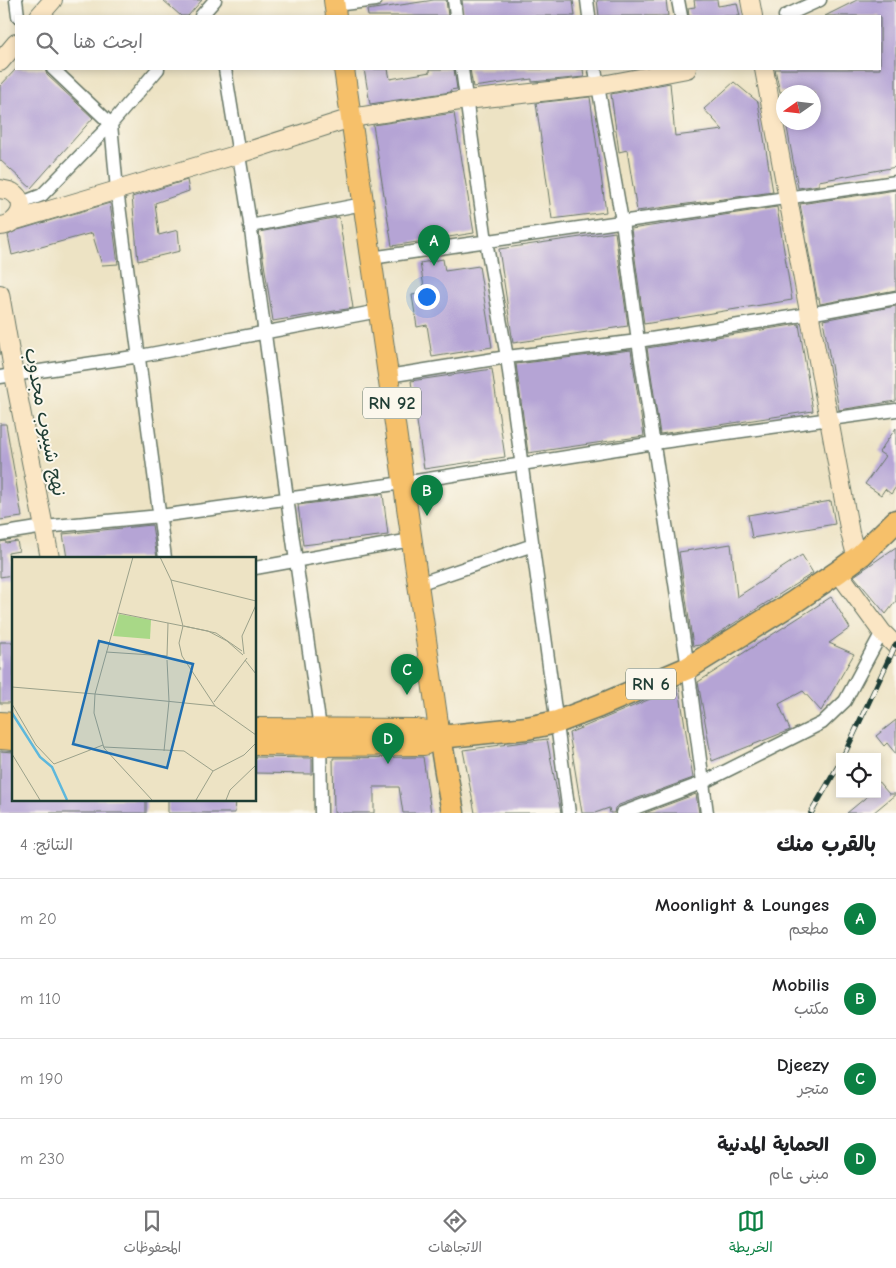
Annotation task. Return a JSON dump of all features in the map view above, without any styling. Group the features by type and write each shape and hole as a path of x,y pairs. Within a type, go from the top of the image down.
{"highway":[{"name":"RN 6","path":"440,737 527,728 557,722 688,668 794,602 857,559 896,521"},
{"name":"RN 92","path":"440,737 453,813"}],"main road":[{"name":"RN 92","path":"344,70 440,737"},
{"name":"RN 6","path":"256,728 320,737"},
{"name":"RN 6","path":"256,745 415,729 428,731 440,737"}],"street":[{"path":"40,15 53,0"},
{"path":"202,15 214,0"},
{"path":"214,0 216,15"},
{"path":"335,7 376,0"},
{"path":"454,0 456,15"},
{"path":"587,0 589,15"},
{"path":"678,0 680,15"},
{"path":"750,0 753,15"},
{"path":"787,15 820,0"},
{"path":"15,1 18,15"},
{"path":"0,62 15,44"},
{"path":"54,70 111,124 117,190 165,557"},
{"path":"12,217 42,195 111,124 157,70"},
{"path":"225,70 250,226 320,737 321,813"},
{"path":"462,70 486,241 507,357 569,813"},
{"path":"12,217 51,210 239,154 351,118 596,77 676,70"},
{"path":"764,70 850,533 857,559"},
{"path":"596,77 622,221 638,341 688,668 707,813"},
{"path":"371,258 788,196 896,182"},
{"path":"0,189 11,191 18,198 12,217"},
{"path":"42,195 51,210"},
{"path":"250,226 363,204"},
{"name":"نهج شيبوب مجدوب","path":"0,294 7,376 50,557"},
{"path":"388,376 507,357 638,341 896,298"},
{"path":"7,376 140,356 378,311"},
{"path":"0,534 44,527 160,516 403,483 654,443 896,410"},
{"path":"256,568 411,540"},
{"path":"418,584 533,545"},
{"path":"838,572 882,632 896,646"},
{"path":"622,813 702,782 822,722 845,701 882,632"}],"building":[{"path":"163,0 202,0 189,15 180,15"},
{"path":"434,0 446,0 448,15 368,15 367,10"},
{"path":"462,0 573,0 575,15 464,15"},
{"path":"597,0 666,0 668,15 599,15"},
{"path":"694,0 717,0 718,6 737,3 740,15 689,15 688,8 695,7"},
{"path":"857,0 896,0 896,167 819,181 819,185 798,188 787,130 821,130 821,85 778,85 775,70 881,70 881,15 827,15"},
{"path":"15,70 45,70 47,75 93,118 31,188 0,160 0,86"},
{"path":"364,70 388,70 390,79 430,72 430,70 454,70 457,89 450,90 451,92 370,104"},
{"path":"470,70 583,70 584,77 532,82 532,79 473,87"},
{"path":"734,82 758,102 773,192 637,211 627,150 619,152 611,94 670,83 675,136 723,130 704,109"},
{"path":"590,97 606,212 552,219 536,103"},
{"path":"454,113 474,233 392,246 373,125"},
{"path":"187,180 189,191 155,203 159,235 178,230 180,251 138,261 132,197"},
{"path":"896,190 896,290 820,304 819,298 817,298 800,204"},
{"path":"110,203 118,264 102,265 92,233 12,255 8,235 18,230"},
{"path":"777,207 792,300 644,324 631,229"},
{"path":"339,217 353,308 273,321 259,232"},
{"path":"615,232 628,326 513,343 499,249"},
{"path":"443,259 445,271 479,266 492,347 432,357 427,325 417,327 412,295 425,293 420,263"},
{"path":"896,306 896,401 839,410 823,320"},
{"path":"799,324 813,411 660,434 647,348"},
{"path":"631,350 644,436 528,453 516,364"},
{"path":"492,369 505,457 424,469 411,381"},
{"path":"0,424 6,424 22,517 0,520"},
{"path":"896,428 896,487 891,494 885,489 881,495 865,484 885,456 879,452"},
{"path":"383,494 388,535 303,545 298,505"},
{"path":"831,501 835,524 752,538 748,515"},
{"path":"152,525 157,557 67,557 63,534"},
{"path":"5,541 6,543 17,541 19,551 8,553 12,575 0,577 0,542"},
{"path":"731,544 737,597 802,555 813,573 700,645 693,646 679,552"},
{"path":"896,547 896,601 886,614 854,576"},
{"path":"831,597 850,628 829,643 854,654 821,711 803,691 779,704 790,730 712,761 698,682"},
{"path":"0,642 12,642 12,703 0,703"},
{"path":"679,687 693,778 619,805 615,808 614,813 610,813 609,808 595,813 582,813 569,733"},
{"path":"896,720 896,754 887,743 884,746 876,736"},
{"path":"547,739 561,813 475,813 463,750"},
{"path":"0,751 12,752 12,800 146,800 146,813 0,813"},
{"path":"256,757 312,758 312,774 256,773"},
{"path":"423,757 431,813 403,813 399,787 374,787 374,813 334,813 333,758"},
{"path":"881,785 889,794 896,794 873,813 847,813 865,798 881,798"},
{"path":"696,794 699,813 645,813"},
{"path":"168,800 236,800 235,813 168,813"}],"railway":[{"path":"845,753 896,644"},
{"path":"811,813 836,770"}],"place":[{"name":"Moonlight & Lounges","path":"434,266"},
{"name":"Mobilis","path":"427,516"},
{"name":"Djeezy","path":"407,695"},
{"name":"الحماية المدنية","path":"388,764"}]}
